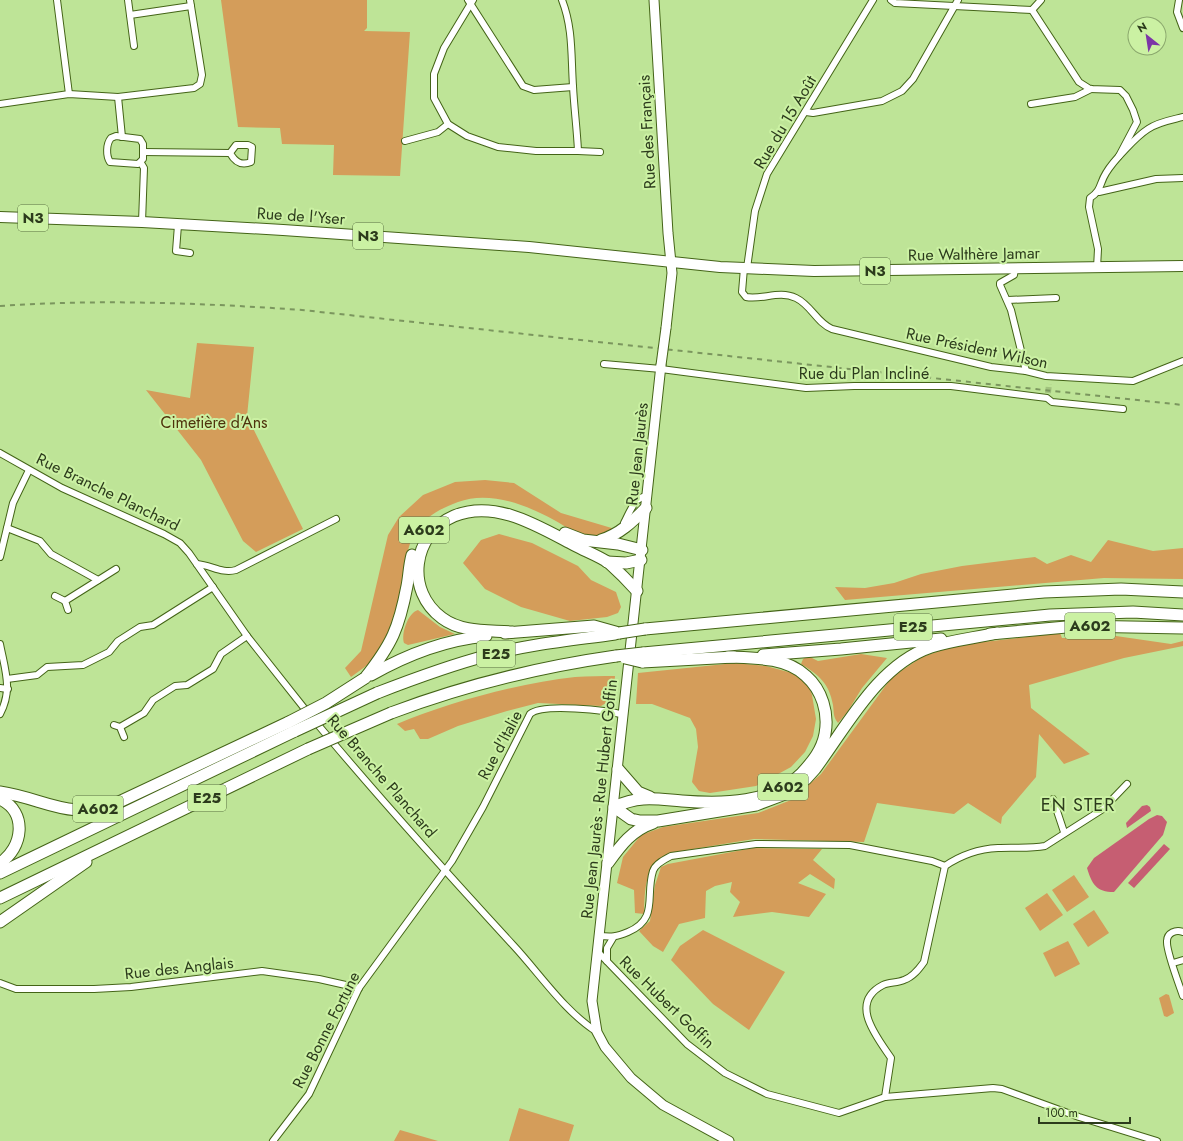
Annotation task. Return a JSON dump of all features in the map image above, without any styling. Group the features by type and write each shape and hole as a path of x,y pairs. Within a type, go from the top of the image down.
{"highway":[{"name":"A602","path":"365,678 386,651 395,634 401,617 415,546 422,533 430,524 449,511 463,506 496,505 530,515 582,540 618,544 641,555"},
{"path":"597,542 613,536 623,530 646,508"},
{"name":"A602","path":"512,632 484,632 463,628 442,618 431,608 424,597 417,573 418,559 422,546 430,534 440,524 454,516 470,512 482,511 510,515 530,523 608,562 637,591"},
{"name":"A602","path":"608,562 626,563 641,555"},
{"name":"E25","path":"0,873 144,803 292,727 377,693 452,666 490,655 540,644 645,629 1044,592 1121,590 1183,592"},
{"name":"E25","path":"0,898 308,749 391,712 459,689 523,672 616,656 643,657 1050,615 1133,612 1183,615"},
{"name":"A602","path":"0,792 66,809 94,810 119,802 292,727 365,678 406,656 431,646 469,638 512,632 594,626 619,633"},
{"name":"A602","path":"614,807 631,818 640,821 658,821 756,805 785,794 806,779 815,769 870,694 896,666 907,658 930,648 953,641 997,633 1077,626 1183,628"},
{"path":"728,657 841,649 997,633"},
{"name":"A602","path":"614,807 629,800 653,797 712,802 757,798 775,792 796,779 812,763 819,751 825,732 825,710 819,692 799,670 778,662 728,657 643,657"},
{"name":"A602","path":"618,769 638,792 653,797"},
{"name":"A602","path":"144,803 190,770"},
{"path":"0,799 10,806 15,812 20,830 18,840 12,852 0,863"},
{"name":"A602","path":"608,863 626,838 634,832 658,821"},
{"path":"0,922 82,866 106,847"}],"main road":[{"name":"Rue des Français","path":"654,0 671,261"},
{"name":"Rue de l'Yser","path":"0,218 178,224 521,246 671,261"},
{"name":"Rue Walthère Jamar","path":"671,261 746,268 814,271 1183,266"},
{"name":"Rue Jean Jaurès","path":"630,650 672,273 671,261"},
{"name":"Rue Jean Jaurès - Rue Hubert Goffin","path":"597,951 608,863 630,650"},
{"path":"597,951 592,1000 597,1032"},
{"name":"Rue Branche Planchard","path":"597,1032 605,1047 631,1078 663,1105 729,1141"}],"street":[{"path":"57,0 69,94"},
{"path":"128,0 134,46"},
{"path":"562,0 571,35 578,150"},
{"name":"Rue du 15 Août","path":"777,294 748,298 743,296 742,292 755,211 767,174 873,0"},
{"path":"891,0 895,3 1032,10"},
{"path":"806,112 812,113 882,101 902,91 913,79 958,0"},
{"path":"1032,0 1032,10 1079,82 1092,90"},
{"path":"1032,10 1040,0"},
{"path":"1179,0 1177,12 1183,28"},
{"path":"573,87 534,90 524,86 471,2 444,48 434,74 434,98 448,124 467,136 498,147 536,151 578,150 600,152"},
{"path":"0,104 69,94 118,96 194,88 200,84 202,75 190,3 130,14"},
{"path":"1031,104 1075,97 1092,90 1120,90 1126,96 1137,122 1119,156"},
{"path":"118,96 122,137"},
{"path":"1099,192 1105,174 1119,156 1147,130 1157,124 1183,117"},
{"path":"405,141 438,132 448,124"},
{"path":"141,162 136,165 112,164 108,160 109,140 113,137 140,139 143,144 141,162 144,168 142,222"},
{"path":"143,152 230,153"},
{"path":"1097,268 1098,249 1089,207 1090,198 1099,192 1114,190 1156,179 1183,178"},
{"path":"178,224 176,251 190,253"},
{"path":"1015,268 1011,278 1000,283 1008,300 1026,371"},
{"name":"Rue Président Wilson","path":"777,294 789,296 799,300 824,325 832,329 996,369 1026,371 1050,377 1134,381 1183,361"},
{"path":"1008,300 1056,298"},
{"name":"Rue du Plan Incliné","path":"604,364 661,367 806,388 854,386 951,386 1047,396 1052,402 1123,409"},
{"path":"1049,384 1050,377"},
{"name":"Rue Branche Planchard","path":"0,453 62,488 164,534 180,544 197,564 247,636 273,670 357,772 444,871 515,946 582,1022 597,1032"},
{"path":"0,557 13,503 29,470"},
{"path":"624,522 634,503 639,498 647,496"},
{"path":"197,564 223,571 236,570 336,518"},
{"path":"7,528 40,541 51,554 98,580"},
{"path":"65,601 116,569"},
{"path":"7,678 37,675 47,667 83,665 109,652 123,637 140,627 153,625 213,587"},
{"path":"55,596 65,601 68,610"},
{"path":"120,727 144,712 153,700 176,686 187,685 213,669 221,654 247,636"},
{"path":"0,644 8,688 7,702 0,714"},
{"path":"0,688 8,688"},
{"name":"Rue d'Italie","path":"444,871 473,825 530,714 536,710 545,708 598,710 624,715"},
{"path":"114,725 120,727 124,737"},
{"path":"885,1097 891,1058 868,1024 866,1009 872,993 884,985 905,980 917,971 924,962 945,866 958,857 977,851 997,848 1035,848 1044,846 1064,832 1103,809 1127,784"},
{"path":"1053,799 1064,832"},
{"path":"599,936 613,938 643,924 648,913 653,870 660,863 671,856 756,844 850,845 932,861 945,866"},
{"name":"Rue Bonne Fortune","path":"273,1141 309,1094 359,988 444,871"},
{"path":"1183,932 1174,931 1167,939 1166,944 1183,996"},
{"path":"607,961 607,948 613,938"},
{"name":"Rue Hubert Goffin","path":"597,951 688,1044 725,1073 767,1094 839,1113 885,1097 972,1088 1002,1089 1079,1117 1157,1141"},
{"path":"1173,963 1183,960"},
{"name":"Rue des Anglais","path":"0,983 16,989 94,989 131,987 262,971 359,988"}],"green space":[{"path":"221,0 367,0 367,28 364,31 410,32 400,176 333,175 334,145 282,144 280,128 238,127"},
{"name":"Cimetière d'Ans","path":"197,343 254,347 247,416 303,529 256,552 243,541 201,460 146,390 190,398"},
{"path":"485,480 514,483 561,513 615,529 597,536 579,534 532,509 495,498 470,499 458,502 438,511 425,521 415,532 406,559 399,609 386,642 375,658 351,677 345,668 361,651 388,535 399,517 423,495 455,482"},
{"path":"499,534 532,543 578,566 591,580 616,592 621,607 618,613 607,617 570,621 521,607 485,589 463,563 481,540"},
{"path":"1108,540 1153,551 1183,548 1183,579 1104,578 845,600 835,587 865,588 894,583 921,574 962,566 1035,557 1047,564 1071,555 1091,562"},
{"path":"418,610 440,627 455,634 408,645 404,643 404,629 408,619"},
{"path":"1060,633 1062,638 1116,636 1171,644 1183,641 1183,646 1124,658 1029,685 1031,708 1090,754 1064,764 1039,734 1036,777 1002,817 1001,824 968,803 954,814 877,803 864,842 754,839 669,853 661,858 650,871 646,887 644,914 635,913 634,890 617,883 623,857 641,835 663,827 758,813 791,800 821,774 892,677 922,657 957,645"},
{"path":"861,654 887,658 862,688 848,711 838,723 834,717 831,697 826,685 818,676 801,664 803,659 808,656 818,661"},
{"path":"735,663 766,666 792,673 808,684 812,695 816,719 813,736 805,752 791,767 756,786 710,793 699,791 692,782 698,747 696,729 690,718 652,704 636,704 638,673"},
{"path":"590,676 615,676 613,699 601,706 538,703 458,726 428,739 420,739 414,729 405,731 397,724 439,708 484,694 553,680"},
{"path":"753,848 822,849 813,860 835,879 834,889 810,874 798,883 826,894 809,917 772,912 733,917 740,902 730,892 732,882 715,886 706,891 705,918 679,924 663,952 653,946 639,931 650,921 655,885 661,867 668,864"},
{"path":"1074,875 1089,897 1067,912 1052,890"},
{"path":"1047,893 1063,915 1040,931 1025,908"},
{"path":"1094,910 1109,933 1088,947 1073,924"},
{"path":"703,930 785,972 749,1030 713,1004 671,960 680,946"},
{"path":"1068,941 1080,964 1055,977 1043,953"},
{"path":"1166,994 1169,995 1174,1013 1167,1017 1164,1016 1159,998"},
{"path":"519,1108 574,1125 569,1141 509,1141"},
{"path":"400,1130 438,1141 394,1141"}],"shaded area":[{"path":"1147,805 1150,807 1151,811 1127,828 1126,823 1142,806"},
{"path":"1157,815 1162,816 1167,822 1163,835 1114,892 1099,889 1093,883 1087,868 1094,858 1149,819"},
{"path":"1164,844 1170,849 1134,888 1128,883"}],"tunnel":[{"path":"1048,393 1049,384"}],"railway":[{"path":"0,306 113,302 227,305 302,310 1183,405"}],"district":[{"name":"EN STER","path":"1078,805"}]}
